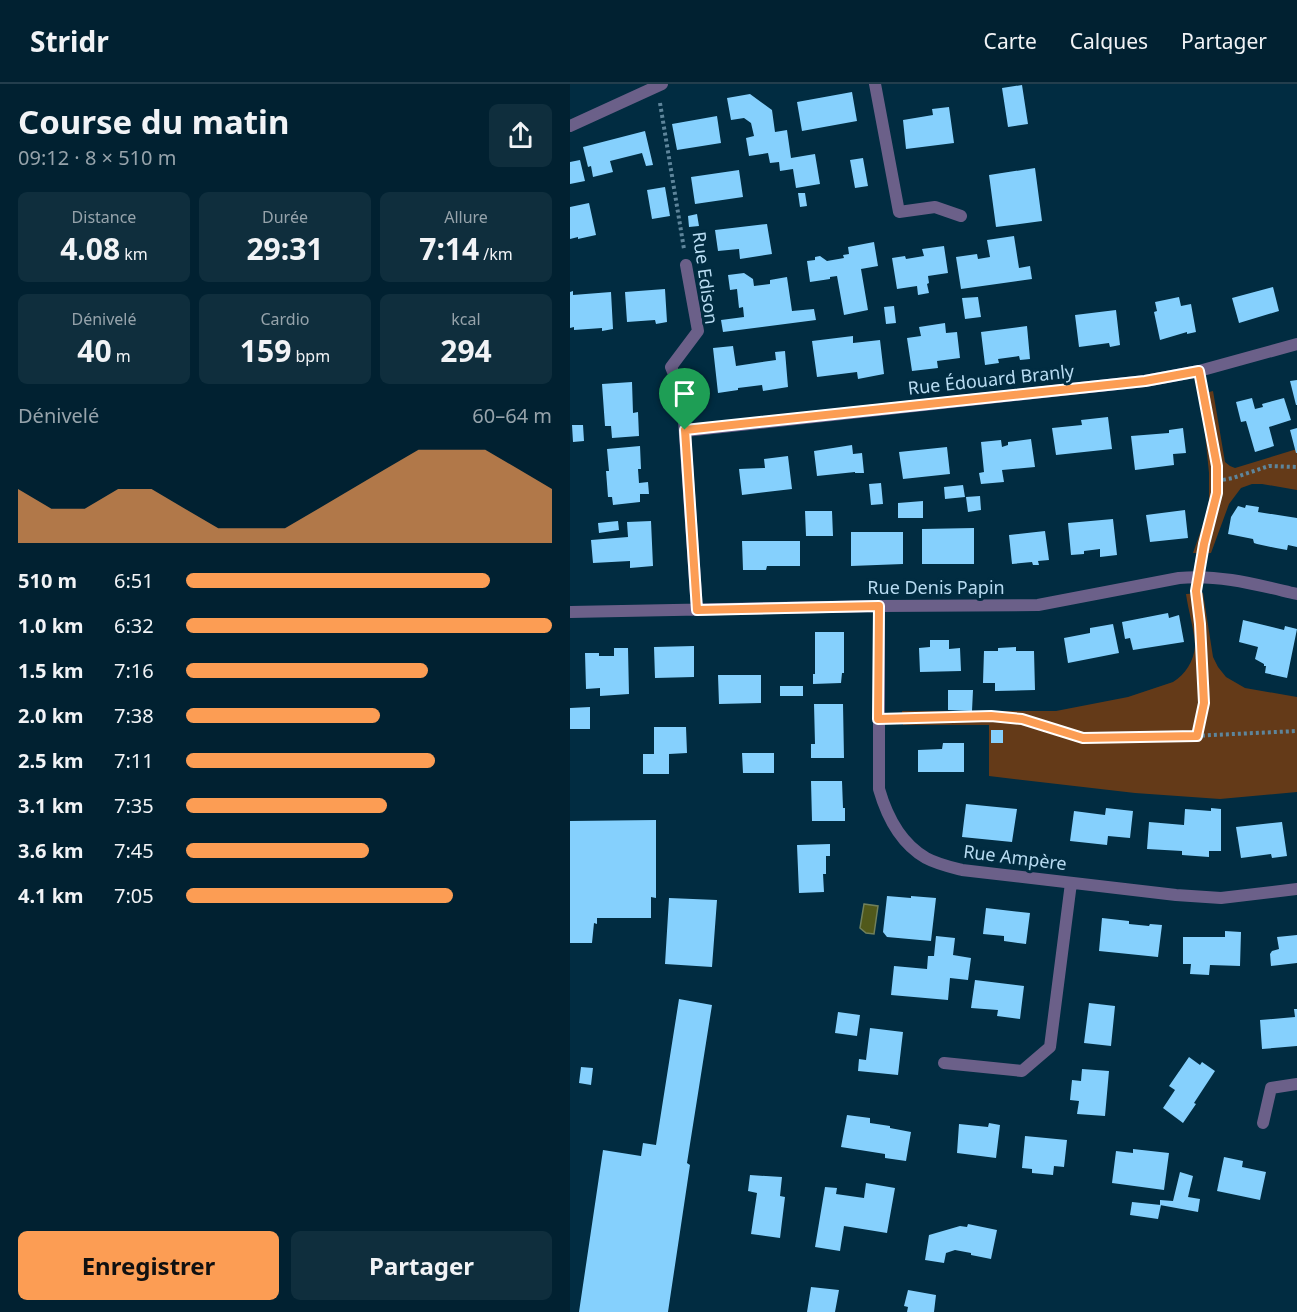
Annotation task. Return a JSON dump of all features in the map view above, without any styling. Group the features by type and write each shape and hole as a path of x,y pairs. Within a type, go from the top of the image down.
{"street":[{"path":"875,84 899,212 935,207 961,216"},
{"path":"570,126 658,86"},
{"name":"Rue Edison","path":"686,265 698,331 671,367 682,394 697,610"},
{"name":"Rue Édouard Branly","path":"685,430 1145,381 1199,371 1297,344"},
{"name":"Rue Denis Papin","path":"570,612 1038,605 1199,576 1237,580 1297,594"},
{"name":"Rue Ampère","path":"879,606 879,789 888,816 898,834 925,858 962,870 1176,895 1221,898 1297,889"},
{"path":"944,1063 1022,1071 1050,1047 1071,883"},
{"path":"1263,1123 1271,1088 1297,1084"}],"path":[{"name":"Rue Edison","path":"658,86 686,265"},
{"path":"1197,736 1204,703 1196,591 1204,544 1217,493 1217,466 1199,371"},
{"path":"1217,481 1269,466 1297,466"},
{"path":"878,719 991,716 1022,719 1083,738 1297,731"}],"shaded area":[{"path":"1213,391 1225,462 1235,468 1297,449 1297,490 1262,484 1252,484 1241,488 1229,504 1211,553 1193,553 1209,500 1209,473 1201,394"},
{"path":"1203,593 1213,657 1226,677 1245,688 1297,697 1297,792 1220,799 1135,793 989,776 989,725 903,725 902,711 1056,711 1128,697 1173,682 1188,667 1195,646 1186,594"},
{"path":"864,904 878,906 874,934 866,933 860,928"}],"building":[{"path":"1022,85 1028,124 1008,127 1002,88"},
{"path":"852,92 857,121 802,131 797,102"},
{"path":"750,94 772,110 775,132 787,130 791,158 815,154 820,184 796,188 793,169 780,171 779,162 770,163 768,153 749,156 746,138 754,136 751,123 744,118 731,120 727,98"},
{"path":"949,107 954,143 906,149 903,120 933,115 932,109"},
{"path":"717,116 721,143 677,150 672,124"},
{"path":"645,131 653,165 646,166 642,153 610,161 613,172 593,177 583,147"},
{"path":"863,158 868,186 855,188 850,160"},
{"path":"580,160 585,181 570,184 570,162"},
{"path":"1035,168 1042,221 996,227 989,175"},
{"path":"739,170 743,197 695,204 691,177"},
{"path":"665,187 670,216 652,219 647,190"},
{"path":"798,193 805,193 807,206 800,207"},
{"path":"589,203 596,235 570,239 570,207"},
{"path":"697,214 699,226 689,227 688,216"},
{"path":"767,224 772,254 740,259 739,249 718,251 715,230"},
{"path":"1014,236 1019,268 1030,266 1032,279 961,289 956,257 977,254 978,259 990,257 987,240"},
{"path":"874,242 878,266 861,269 868,310 844,315 837,276 810,282 807,261 815,260 815,257 820,256 827,261 844,258 843,255 849,254 848,247"},
{"path":"944,246 948,273 928,276 929,293 918,295 917,286 897,289 892,258 905,256 906,259 924,256 922,249"},
{"path":"744,273 753,279 754,286 770,284 770,280 787,277 792,311 814,309 816,320 723,332 721,320 744,317 743,307 739,308 737,289 730,290 728,275"},
{"path":"1273,287 1279,311 1239,323 1232,298"},
{"path":"665,289 667,322 656,324 655,320 627,322 625,292"},
{"path":"573,291 573,295 611,292 613,329 602,331 602,328 574,330 574,327 570,328 570,292"},
{"path":"978,297 981,317 965,319 962,298"},
{"path":"1179,297 1181,306 1191,304 1196,332 1187,334 1187,332 1160,340 1154,312 1157,311 1155,302"},
{"path":"894,306 896,323 886,324 884,307"},
{"path":"1116,310 1120,345 1110,347 1109,343 1079,347 1075,315"},
{"path":"945,323 946,333 957,332 960,358 937,361 938,368 912,371 907,338 921,336 919,327"},
{"path":"1027,326 1030,359 1020,360 1019,356 998,359 999,363 985,365 981,332"},
{"path":"853,336 853,343 880,340 884,374 858,379 857,372 817,377 812,341"},
{"path":"733,346 736,366 776,360 775,352 785,351 788,387 763,391 762,385 718,393 713,348"},
{"path":"1297,380 1297,405 1296,405 1290,381"},
{"path":"632,382 633,413 638,412 639,436 612,438 611,426 605,426 602,384"},
{"path":"1252,398 1255,409 1263,407 1262,404 1284,398 1291,420 1269,427 1274,446 1255,452 1246,421 1241,422 1236,402"},
{"path":"1108,417 1112,449 1056,455 1052,428 1082,425 1081,420"},
{"path":"572,425 583,425 584,441 573,442"},
{"path":"1183,428 1186,453 1173,454 1174,465 1135,470 1131,436 1169,433 1169,430"},
{"path":"1297,428 1297,453 1296,453 1290,430"},
{"path":"1031,439 1035,467 1002,470 1004,482 981,484 979,473 984,472 981,442 1001,440 1002,447 1008,445 1008,442"},
{"path":"852,445 853,454 862,453 864,473 817,476 814,451"},
{"path":"640,446 639,483 648,482 649,494 640,494 640,502 613,505 612,497 608,497 607,449"},
{"path":"947,447 950,474 903,479 899,452"},
{"path":"788,456 792,489 742,495 739,469 765,468 764,459"},
{"path":"881,483 883,504 871,505 869,484"},
{"path":"963,485 965,497 945,499 944,487"},
{"path":"980,496 981,510 968,512 966,497"},
{"path":"923,501 923,518 898,518 898,503"},
{"path":"1246,505 1259,507 1258,512 1297,518 1297,547 1288,545 1287,550 1276,548 1254,543 1253,539 1228,534 1231,517 1238,506 1245,508"},
{"path":"1185,510 1188,538 1150,542 1146,515"},
{"path":"805,511 832,511 833,536 806,536"},
{"path":"1113,519 1117,555 1100,557 1100,549 1071,555 1068,523"},
{"path":"618,521 619,530 599,533 598,523"},
{"path":"651,521 653,566 630,568 630,561 593,563 591,540 628,537 627,522"},
{"path":"974,528 974,564 922,564 922,529"},
{"path":"1045,531 1049,560 1038,561 1039,565 1033,565 1032,562 1012,564 1009,535"},
{"path":"851,532 903,532 903,564 851,566"},
{"path":"742,541 800,541 800,566 767,566 766,570 743,570"},
{"path":"1168,613 1169,618 1179,615 1184,642 1133,650 1130,638 1125,639 1122,622"},
{"path":"1243,620 1284,630 1285,626 1297,629 1287,678 1265,673 1266,666 1255,659 1258,647 1239,642"},
{"path":"1113,624 1119,653 1068,663 1064,638 1090,633 1090,628"},
{"path":"815,632 844,632 844,673 842,673 841,683 813,684"},
{"path":"930,640 949,640 949,649 960,648 961,671 920,672 919,648 930,647"},
{"path":"694,646 694,677 655,678 654,647"},
{"path":"1016,647 1016,651 1034,651 1035,690 995,691 995,683 983,683 984,651"},
{"path":"614,648 628,648 629,694 600,696 600,688 586,689 585,653 614,656"},
{"path":"718,675 761,675 761,703 719,704"},
{"path":"780,686 803,686 803,696 780,696"},
{"path":"948,690 973,690 972,711 948,710"},
{"path":"814,704 843,704 844,758 811,758 811,744 815,744"},
{"path":"590,707 590,729 570,729 570,708"},
{"path":"654,727 686,727 687,753 669,754 669,774 643,774 643,754 654,754"},
{"path":"991,730 1003,730 1003,743 991,743"},
{"path":"943,743 964,743 964,772 918,772 918,750 942,749"},
{"path":"742,753 774,753 774,773 743,773"},
{"path":"811,781 842,781 845,821 812,821"},
{"path":"966,804 1017,809 1012,842 962,837"},
{"path":"1106,808 1133,811 1130,838 1108,836 1107,845 1070,841 1074,811 1105,815"},
{"path":"1211,808 1221,809 1221,851 1209,851 1209,857 1182,855 1182,851 1147,849 1149,822 1184,825 1185,809 1211,811"},
{"path":"656,820 656,898 651,897 651,918 597,918 597,924 594,923 592,943 570,943 570,821"},
{"path":"1282,822 1287,856 1272,858 1271,854 1241,858 1236,827"},
{"path":"830,844 830,856 826,856 826,874 823,874 824,892 799,893 797,845"},
{"path":"887,896 936,898 931,941 887,937 883,932"},
{"path":"669,898 717,900 712,967 665,964"},
{"path":"986,908 1030,913 1026,944 1004,941 1004,936 983,934"},
{"path":"1102,918 1129,921 1129,924 1162,925 1158,957 1099,951"},
{"path":"1225,931 1241,932 1240,966 1210,965 1209,975 1190,974 1191,964 1183,964 1183,937 1225,937"},
{"path":"1297,935 1297,963 1271,966 1270,954 1279,949 1277,937"},
{"path":"936,936 955,938 953,955 971,958 968,980 950,978 948,1000 891,995 894,966 927,969 928,956 934,956"},
{"path":"975,980 1024,986 1020,1019 997,1016 998,1010 971,1008"},
{"path":"679,999 712,1005 687,1163 690,1165 668,1312 579,1312 603,1150 641,1156 643,1143 656,1145"},
{"path":"1089,1003 1115,1006 1111,1046 1084,1043"},
{"path":"1294,1009 1297,1009 1297,1046 1262,1049 1260,1020 1295,1017"},
{"path":"838,1012 860,1015 857,1036 835,1033"},
{"path":"870,1028 903,1032 898,1075 858,1071 859,1059 866,1060"},
{"path":"1189,1057 1200,1065 1202,1062 1215,1071 1183,1123 1163,1108 1175,1090 1169,1086"},
{"path":"581,1067 593,1068 591,1085 579,1083"},
{"path":"1082,1069 1109,1071 1105,1116 1077,1114 1079,1101 1070,1100 1072,1080 1081,1081"},
{"path":"847,1115 870,1118 870,1123 911,1132 906,1161 885,1158 885,1154 841,1147"},
{"path":"989,1123 1000,1125 996,1158 957,1153 959,1124 988,1127"},
{"path":"1025,1136 1067,1140 1064,1167 1054,1166 1053,1175 1032,1173 1032,1169 1022,1168"},
{"path":"1133,1149 1169,1153 1164,1190 1112,1183 1116,1151 1133,1153"},
{"path":"1224,1157 1243,1161 1242,1167 1266,1172 1260,1200 1217,1191"},
{"path":"1180,1172 1193,1176 1188,1197 1200,1199 1198,1212 1160,1205 1160,1200 1173,1201"},
{"path":"750,1175 782,1177 780,1196 785,1197 780,1238 751,1234 757,1193 748,1191"},
{"path":"866,1183 895,1188 887,1233 844,1226 840,1251 815,1247 825,1187 837,1188 836,1194 864,1198"},
{"path":"1132,1202 1161,1205 1158,1219 1130,1215"},
{"path":"968,1224 997,1230 991,1259 955,1250 946,1253 944,1263 925,1260 929,1235 960,1226 967,1227"},
{"path":"811,1287 839,1290 835,1312 807,1312"},
{"path":"908,1290 936,1295 934,1312 907,1312 908,1307 904,1306"}],"route":[{"path":"1199,371 1217,466 1217,493 1204,544 1196,591 1204,703 1197,736 1083,738 1022,719 991,716 878,719 879,606 697,610 685,430 1145,381 1199,371"}]}
